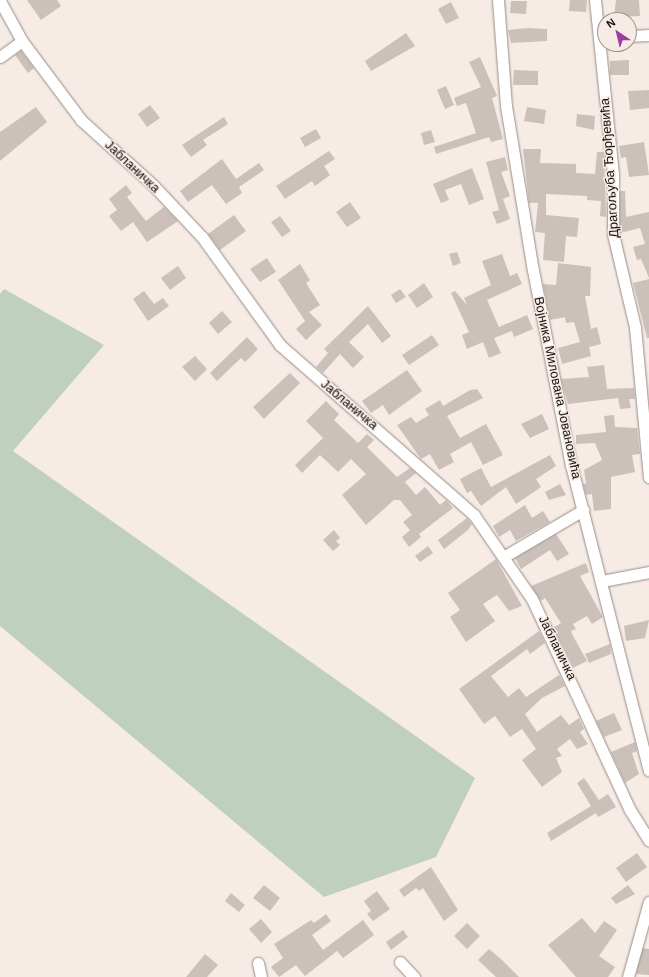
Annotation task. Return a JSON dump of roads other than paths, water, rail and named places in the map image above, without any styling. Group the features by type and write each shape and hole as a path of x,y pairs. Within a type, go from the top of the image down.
{"street":[{"name":"Војника Милована Јовановића","path":"498,0 506,106 530,254 583,510 649,770"},
{"name":"Драгољуба Ђорђевића","path":"595,0 598,12"},
{"name":"Јабланичка","path":"0,1 22,41 81,120 153,185 202,237 280,345 439,482 474,515 505,556 558,650 630,810 649,841"},
{"path":"637,36 649,35"},
{"path":"0,57 22,41"},
{"name":"Драгољуба Ђорђевића","path":"604,52 613,174 613,234 635,327 649,477"},
{"path":"505,556 583,510"},
{"path":"602,581 649,572"},
{"path":"628,977 649,902"},
{"path":"400,962 414,977"},
{"path":"258,964 261,977"}]}
